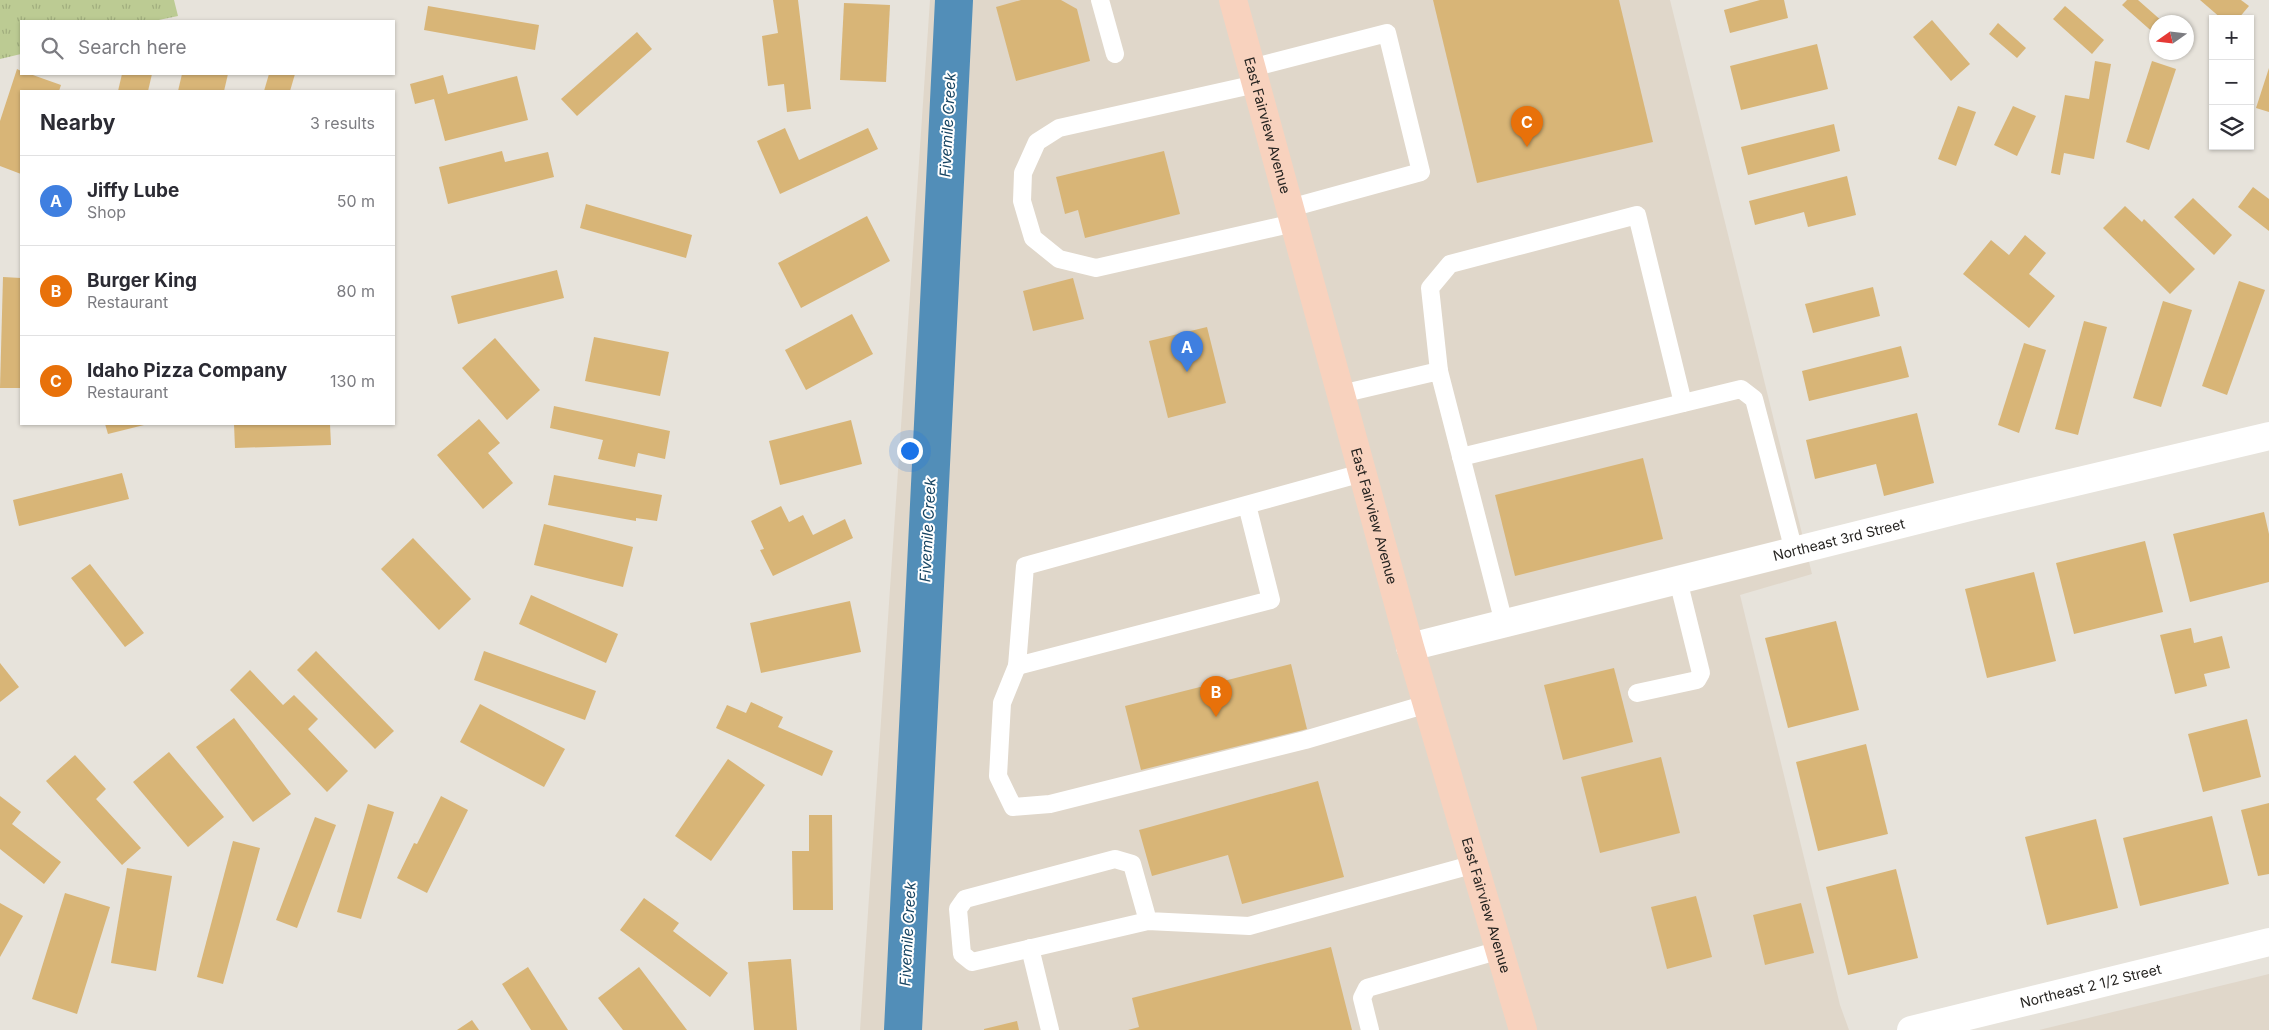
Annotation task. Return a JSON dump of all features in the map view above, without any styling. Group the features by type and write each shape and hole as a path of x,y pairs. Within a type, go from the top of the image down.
{"main road":[{"name":"East Fairview Avenue","path":"1233,0 1410,647 1524,1030"}],"street":[{"name":"Northeast 3rd Street","path":"1410,647 1794,551 2269,436"},
{"name":"Northeast 2 1/2 Street","path":"1929,1028 2269,942"}],"lane":[{"path":"1100,0 1115,54"},
{"path":"1387,32 1421,172 1292,216 1096,268 1059,259 1033,238 1022,201 1023,173 1037,142 1060,128 1254,76 1387,32"},
{"path":"1504,624 1439,371 1430,288 1450,264 1637,215 1683,403"},
{"path":"1341,394 1439,371"},
{"path":"1461,457 1742,389 1754,398 1794,551"},
{"path":"1362,473 1026,566 1016,666 1002,703 998,776 1013,807 1050,804 1305,740 1427,704"},
{"path":"1016,666 1270,600 1247,505"},
{"path":"1637,693 1697,680 1701,673 1678,580"},
{"path":"1148,921 1132,864 1115,860 965,899 958,909 962,954 972,962 1148,921 1249,926 1475,864"},
{"path":"1030,948 1050,1030"},
{"path":"1370,1030 1362,998 1367,988 1500,950"}],"shaded area":[{"path":"930,0 1670,0 1812,574 1740,595 1840,1005 1849,1030 860,1030"},
{"path":"2269,974 2269,1030 2039,1030"}],"green space":[{"path":"0,0 174,0 178,16 159,20 20,20 20,54 0,59"}],"building":[{"path":"773,0 798,0 811,109 787,112 784,84 768,86 762,36 778,33"},
{"path":"1021,0 1061,0 1077,9 1090,61 1016,81 996,7"},
{"path":"1433,0 1619,0 1653,142 1477,183"},
{"path":"1760,0 1784,0 1788,18 1730,33 1724,10"},
{"path":"2127,0 2138,0 2155,15 2149,15 2149,29 2122,5"},
{"path":"2200,0 2241,0 2249,6 2241,15 2217,15"},
{"path":"844,3 890,5 886,82 840,80"},
{"path":"428,6 539,25 535,50 424,30"},
{"path":"2065,6 2104,40 2092,54 2053,19"},
{"path":"1932,20 1970,64 1951,81 1913,37"},
{"path":"1998,23 2026,48 2017,58 1989,34"},
{"path":"637,32 652,49 577,116 561,99"},
{"path":"1817,44 1828,89 1741,110 1730,66"},
{"path":"2095,61 2111,64 2094,159 2064,153 2060,175 2051,173 2065,95 2089,99"},
{"path":"2152,61 2176,69 2149,150 2126,142"},
{"path":"2269,68 2269,112 2256,108"},
{"path":"17,69 20,70 20,75 33,75 61,85 59,90 20,90 20,174 0,166 0,121"},
{"path":"122,75 152,75 148,90 118,90"},
{"path":"182,75 228,75 224,90 178,90"},
{"path":"269,75 295,75 290,90 264,90"},
{"path":"443,75 448,94 517,76 528,120 445,141 434,99 415,104 410,84"},
{"path":"1958,106 1976,112 1956,166 1938,159"},
{"path":"2013,106 2036,116 2017,156 1994,145"},
{"path":"1834,124 1840,151 1748,175 1741,147"},
{"path":"785,128 799,160 868,128 878,149 780,194 757,141"},
{"path":"502,151 505,162 548,152 554,177 448,204 439,167"},
{"path":"1164,151 1180,214 1085,238 1078,210 1065,214 1056,177"},
{"path":"1847,176 1856,215 1808,227 1804,212 1755,225 1749,201"},
{"path":"2253,187 2269,199 2269,231 2238,207"},
{"path":"2193,198 2232,235 2214,255 2174,217"},
{"path":"586,204 692,235 686,258 580,228"},
{"path":"2125,206 2142,222 2144,219 2195,269 2170,294 2103,228"},
{"path":"867,216 890,261 801,308 778,263"},
{"path":"2025,235 2046,253 2029,274 2055,296 2029,328 1963,274 1991,240 2009,255"},
{"path":"557,270 564,298 458,324 451,296"},
{"path":"3,277 20,278 20,388 0,388"},
{"path":"1073,278 1084,319 1033,331 1023,291"},
{"path":"2239,281 2265,290 2227,395 2202,386"},
{"path":"1873,287 1880,316 1813,333 1805,304"},
{"path":"2163,301 2192,310 2161,407 2133,398"},
{"path":"852,314 873,354 806,390 785,350"},
{"path":"2084,321 2107,327 2078,435 2055,429"},
{"path":"1207,327 1226,403 1168,418 1149,341"},
{"path":"594,337 669,352 660,396 585,381"},
{"path":"495,338 540,390 507,420 462,368"},
{"path":"2024,343 2046,350 2019,433 1998,425"},
{"path":"1901,346 1909,377 1809,401 1802,371"},
{"path":"554,406 670,431 665,459 638,453 635,467 598,459 603,440 550,428"},
{"path":"1917,413 1934,483 1884,496 1876,464 1815,479 1806,440"},
{"path":"479,419 500,443 488,453 513,483 483,509 437,455"},
{"path":"851,420 862,464 780,485 769,441"},
{"path":"105,425 144,425 108,434"},
{"path":"234,425 330,425 331,445 235,448"},
{"path":"1643,458 1663,539 1515,576 1495,495"},
{"path":"122,473 129,499 19,526 13,500"},
{"path":"554,475 662,495 657,521 636,518 636,521 548,505"},
{"path":"781,506 789,522 803,515 813,535 845,519 853,538 773,576 760,550 764,549 751,521"},
{"path":"2264,512 2269,534 2269,582 2190,602 2173,534"},
{"path":"544,524 633,547 623,587 534,565"},
{"path":"413,538 471,599 439,630 381,569"},
{"path":"2145,541 2163,612 2074,634 2056,563"},
{"path":"90,564 144,633 125,647 71,578"},
{"path":"2034,572 2056,661 1987,678 1965,589"},
{"path":"531,595 618,634 606,663 519,624"},
{"path":"850,601 861,652 761,673 750,623"},
{"path":"1836,621 1859,710 1788,728 1765,638"},
{"path":"2191,628 2194,643 2222,636 2230,668 2204,674 2207,686 2175,694 2160,635"},
{"path":"316,651 394,731 375,749 297,670"},
{"path":"484,651 596,691 585,720 474,680"},
{"path":"0,663 19,687 0,702"},
{"path":"1291,664 1307,729 1141,770 1125,706"},
{"path":"1614,668 1633,742 1563,760 1544,685"},
{"path":"250,670 283,705 294,695 318,719 308,729 348,771 327,792 230,690"},
{"path":"751,702 783,717 778,727 833,751 822,776 716,728 727,705 746,713"},
{"path":"480,704 565,749 544,787 460,742"},
{"path":"234,718 291,794 253,822 196,747"},
{"path":"2247,719 2261,777 2203,792 2188,734"},
{"path":"1866,744 1888,834 1818,851 1796,762"},
{"path":"169,752 224,817 188,847 133,782"},
{"path":"75,755 106,789 96,799 141,848 122,865 46,781"},
{"path":"1661,757 1680,833 1600,853 1581,777"},
{"path":"728,759 765,785 711,861 675,836"},
{"path":"1318,781 1344,877 1242,904 1228,855 1152,876 1139,830"},
{"path":"0,796 21,812 12,824 61,862 44,884 0,849"},
{"path":"441,796 468,810 427,893 397,878 414,843 417,844"},
{"path":"2269,803 2269,874 2258,876 2241,810"},
{"path":"368,804 394,812 361,919 337,912"},
{"path":"809,815 832,815 833,910 793,910 792,851 809,851"},
{"path":"2212,816 2229,884 2140,906 2123,838"},
{"path":"315,817 336,825 297,928 276,920"},
{"path":"2096,819 2118,908 2047,925 2025,837"},
{"path":"233,841 260,848 223,984 197,977"},
{"path":"127,868 172,876 156,971 111,963"},
{"path":"1896,869 1918,958 1848,975 1826,887"},
{"path":"65,893 110,907 77,1014 32,999"},
{"path":"1696,896 1712,957 1667,969 1651,907"},
{"path":"644,898 679,923 673,931 728,973 710,997 620,930"},
{"path":"0,903 23,916 0,957"},
{"path":"1801,903 1814,953 1765,965 1753,915"},
{"path":"1331,947 1352,1030 1128,1030 1139,1027 1132,998"},
{"path":"791,959 797,1030 754,1030 748,962"},
{"path":"528,967 568,1030 531,1030 502,984"},
{"path":"639,967 687,1030 623,1030 598,998"},
{"path":"472,1020 479,1030 457,1030"},
{"path":"1017,1021 1019,1030 984,1030 984,1029"}],"waterway":[{"name":"Fivemile Creek","path":"903,1030 954,0"}],"place":[{"name":"Idaho Pizza Company","path":"1527,147"},
{"name":"Jiffy Lube","path":"1187,372"},
{"name":"Burger King","path":"1216,717"}]}
